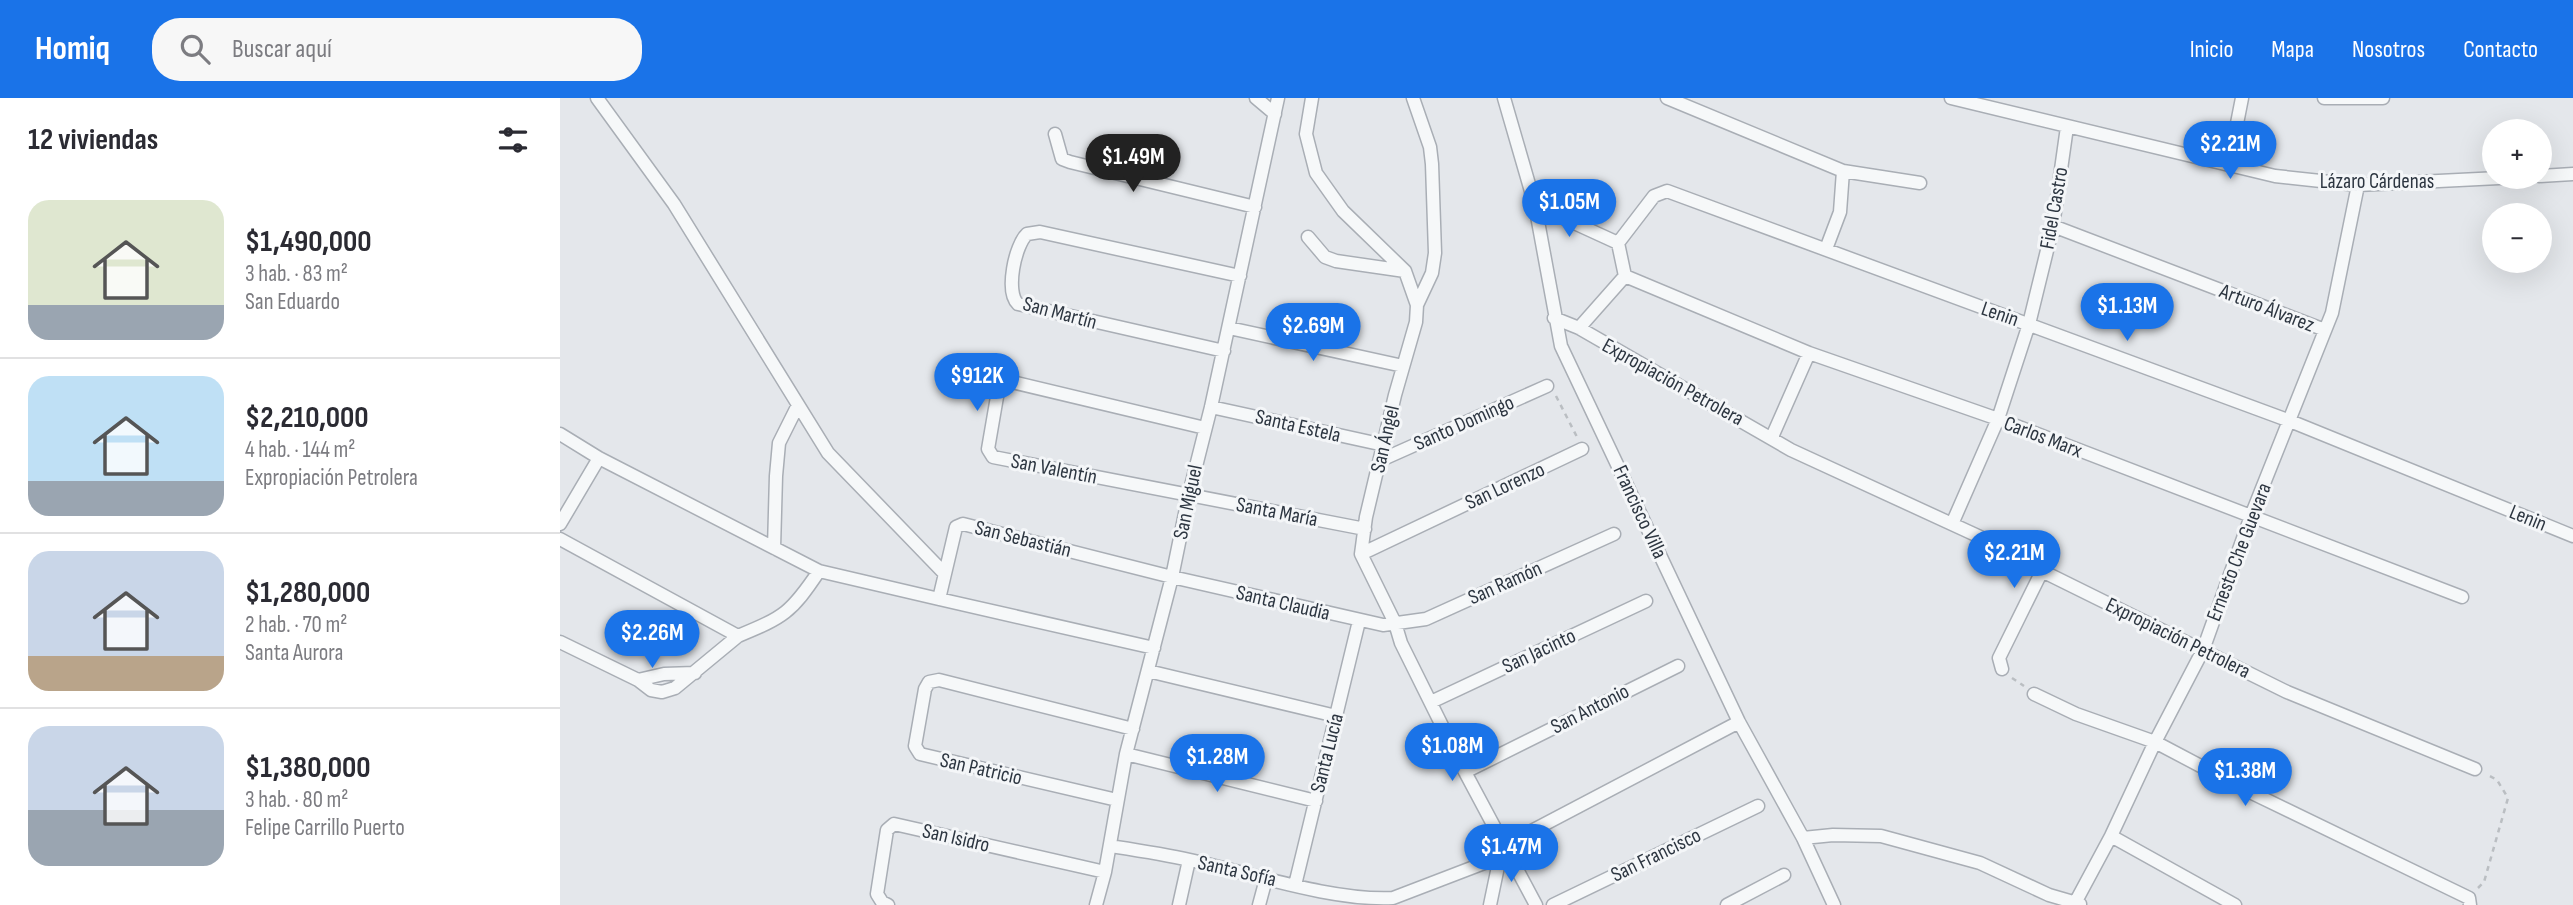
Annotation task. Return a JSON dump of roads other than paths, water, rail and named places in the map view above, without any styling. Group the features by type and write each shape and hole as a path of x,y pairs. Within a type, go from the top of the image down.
{"street":[{"path":"597,98 674,204 828,453 945,574"},
{"path":"1256,98 1275,114"},
{"name":"San Miguel","path":"1096,905 1105,872 1126,754 1172,578 1278,98"},
{"name":"San Ángel","path":"1312,98 1306,134 1316,173 1333,199 1405,271 1414,290 1417,305 1416,322 1384,445 1361,554"},
{"name":"Francisco Villa","path":"1504,98 1535,205 1561,346 1739,722 1802,838 1834,905"},
{"path":"1667,98 1843,171 1920,183"},
{"name":"Lázaro Cárdenas","path":"1951,98 2275,176 2358,185 2482,179"},
{"path":"2229,164 2242,98"},
{"path":"2324,98 2383,98"},
{"path":"1413,99 1430,147 1434,253 1432,272 1417,305"},
{"name":"Fidel Castro","path":"1952,524 1998,419 2029,324 2053,226 2067,127"},
{"path":"1055,134 1062,159 1070,162 1255,207"},
{"path":"1826,249 1840,212 1843,171"},
{"path":"2552,175 2573,174"},
{"name":"Ernesto Che Guevara","path":"2079,904 2155,742 2203,650 2251,516 2332,313 2358,185"},
{"name":"Lenin","path":"1618,243 1654,196 1667,191 2290,421 2573,536"},
{"path":"1535,205 1618,243 1625,276 1578,328"},
{"name":"Arturo Álvarez","path":"2053,226 2325,330"},
{"name":"San Martín","path":"1224,351 1022,306 1014,301 1011,294 1015,265 1022,238 1030,233 1040,232 1240,276"},
{"path":"1308,237 1325,257 1336,261 1405,271"},
{"name":"Carlos Marx","path":"1625,276 1809,353 1998,419 2462,597"},
{"name":"Expropiación Petrolera","path":"1554,318 1578,328 1791,450 1991,541 2042,571 2287,692 2475,769"},
{"path":"1229,328 1403,366"},
{"path":"1772,437 1809,353"},
{"name":"San Valentín","path":"1189,494 993,457 988,447 998,391 1012,382 1205,428"},
{"name":"Santo Domingo","path":"1381,460 1547,386"},
{"path":"774,548 779,443 798,405"},
{"name":"Santa Estela","path":"1211,407 1384,445"},
{"path":"560,433 599,458 819,571 1154,648"},
{"name":"San Lorenzo","path":"1361,554 1582,449"},
{"path":"560,524 599,458"},
{"name":"Santa María","path":"1189,494 1365,529"},
{"name":"San Sebastián","path":"939,599 955,530 959,524 1172,578"},
{"name":"San Ramón","path":"1395,623 1426,619 1614,534"},
{"path":"560,539 738,636"},
{"path":"1361,554 1395,623 1401,643 1503,850 1536,905"},
{"path":"560,642 638,680 652,690 662,692 675,688 696,673 738,636 780,617 800,599 819,571"},
{"path":"2002,669 2000,658 2042,571"},
{"name":"Santa Claudia","path":"1172,578 1359,621 1383,625 1395,623"},
{"name":"San Jacinto","path":"1431,702 1646,601"},
{"name":"Santa Lucía","path":"1296,885 1359,621"},
{"name":"San Antonio","path":"1465,772 1678,666"},
{"path":"1148,671 1336,716"},
{"name":"San Patricio","path":"1117,800 920,754 915,746 925,689 929,682 939,680 1133,729"},
{"path":"2034,694 2069,711 2155,742 2469,901"},
{"name":"Santa Sofía","path":"1110,846 1189,860 1296,885 1334,899 1393,898 1503,850 1739,722"},
{"path":"1126,754 1316,801"},
{"name":"San Francisco","path":"1553,905 1758,806"},
{"name":"San Isidro","path":"888,905 882,902 877,894 887,830 894,824 1105,872"},
{"path":"1802,838 1881,835 1980,863 2049,895 2079,904"},
{"path":"2111,836 2235,905"},
{"path":"1490,905 1503,850"},
{"path":"1179,905 1189,860"},
{"path":"1727,905 1784,875"},
{"path":"1259,905 1266,879"},
{"path":"1414,905 1418,889"}]}
